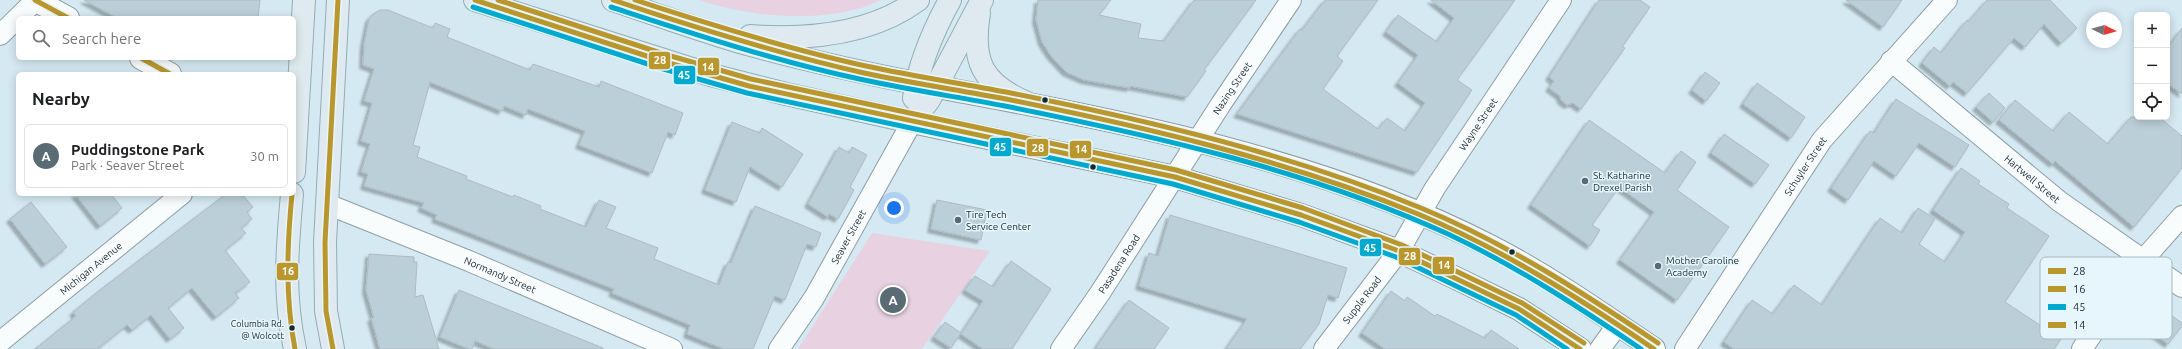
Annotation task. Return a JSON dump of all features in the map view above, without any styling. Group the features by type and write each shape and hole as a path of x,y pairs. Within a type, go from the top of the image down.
{"main road":[{"path":"36,0 64,16"},
{"path":"296,132 304,0"},
{"path":"333,349 326,311 325,289 327,204 338,0"},
{"path":"475,0 718,77 912,122 1175,177 1301,215 1399,250 1519,309 1580,349"},
{"path":"613,0 700,29 781,53 926,85 1027,103 1198,141 1284,165 1420,214 1490,246 1546,278 1654,349"},
{"path":"700,29 770,37 832,33 879,22 900,12 918,0"},
{"name":"Seaver Street","path":"912,122 929,100 926,85 929,42 950,0"},
{"path":"981,1 975,47 983,70 999,89 1027,103"},
{"name":"Seaver Street","path":"926,85 981,1"},
{"path":"144,60 166,72"},
{"path":"292,196 286,273 288,314 295,349"}],"street":[{"path":"20,16 36,0"},
{"name":"Nazing Street","path":"1175,177 1291,0"},
{"name":"Wayne Street","path":"1399,250 1420,214 1561,0"},
{"name":"Schuyler Street","path":"1685,349 1822,140 1947,0"},
{"path":"0,35 16,19"},
{"name":"Hartwell Street","path":"1891,61 2059,201 2139,257"},
{"name":"Seaver Street","path":"780,349 814,298 912,122"},
{"name":"Pasadena Road","path":"1061,349 1175,177"},
{"name":"Michigan Avenue","path":"0,342 180,196"},
{"name":"Normandy Street","path":"327,204 469,261 672,349"},
{"path":"2146,257 2182,216"},
{"name":"Supple Road","path":"1324,349 1399,250"},
{"name":"Hartwell Street","path":"2172,280 2182,287"},
{"path":"1600,349 1618,324"},
{"path":"2082,349 2089,339"}],"shaded area":[{"path":"699,0 881,0 861,8 838,13 815,16 790,16 766,15 742,11"},
{"path":"872,233 990,251 922,349 798,349"}],"building":[{"path":"84,0 260,0 258,16 113,16"},
{"path":"1038,0 1111,0 1099,15 1141,24 1138,38 1164,41 1194,0 1256,0 1204,70 1206,71 1187,97 1130,86 1130,88 1084,80 1066,72 1051,56 1042,42 1036,20"},
{"path":"1325,0 1378,0 1337,56 1343,61 1323,89 1378,129 1387,118 1405,131 1425,103 1398,83 1418,55 1386,32 1398,15 1437,42 1454,18 1431,0 1515,0 1457,80 1472,90 1417,172 1237,114 1300,29 1302,30"},
{"path":"1599,0 1640,0 1650,7 1622,47 1625,48 1581,109 1573,103 1567,105 1561,100 1560,96 1549,88 1554,81 1549,77"},
{"path":"1846,0 1902,0 1883,27"},
{"path":"1987,0 2050,0 2077,28 2061,43 2044,24 2025,47 2014,38 1967,93 1953,82 1950,86 1922,63 1934,47 1941,53 1967,20 1969,21"},
{"path":"380,10 388,10 433,28 435,23 450,29 447,37 530,70 533,64 599,87 601,81 683,113 675,135 668,132 652,173 579,145 585,131 528,109 526,115 504,106 502,111 430,82 413,145 420,147 417,157 467,176 466,179 513,197 514,195 541,206 540,209 586,227 599,200 616,207 606,228 658,248 654,259 719,285 728,262 731,263 755,206 821,233 816,247 807,244 785,300 775,296 753,349 724,349 687,334 690,325 612,293 614,289 435,219 437,215 421,208 424,203 364,186 368,174 361,172 370,144 361,141 372,103 364,101 374,69 363,65 364,44 369,19 373,14"},
{"path":"2182,28 2182,94 2170,85 2170,45"},
{"path":"1705,72 1720,83 1706,101 1692,90"},
{"path":"1757,83 1805,117 1791,138 1743,104"},
{"path":"1989,93 2005,108 1993,122 1976,107"},
{"path":"1896,99 1969,145 1955,167 1919,143 1896,176 1874,161 1848,200 1831,188 1870,131 1874,133"},
{"path":"2015,100 2053,131 2069,112 2108,144 2131,117 2134,117 2134,120 2163,120 2182,136 2182,168 2134,227 2055,161 2053,164 1999,120"},
{"path":"1589,120 1665,173 1681,151 1696,162 1677,190 1729,227 1677,300 1620,260 1654,212 1619,187 1592,225 1600,230 1590,246 1531,205"},
{"path":"732,122 760,133 762,128 803,154 782,187 750,167 736,202 705,190"},
{"path":"1724,134 1769,165 1755,184 1711,153"},
{"path":"839,147 849,153 852,147 867,155 850,187 854,190 838,219 829,214 828,217 808,204"},
{"path":"1961,168 1980,181 1978,184 2009,204 2007,208 2049,236 2005,302 2040,325 2040,339 2061,339 2054,349 1734,349 1724,342 1752,300 1773,314 1794,285 1822,305 1880,218 1902,233 1918,208 1935,219 1919,244 1945,262 1965,232 1933,210"},
{"path":"77,196 113,196 122,208 100,226"},
{"path":"223,196 244,196 253,207 247,212 252,219 241,228 246,233 225,250 250,282 235,293 239,298 216,317 192,288 168,308 184,328 170,339 151,315 132,330 127,325 97,349 35,349 76,316 73,312"},
{"path":"937,200 987,210 981,240 931,229"},
{"path":"31,202 67,247 45,264 10,219"},
{"path":"1170,215 1347,268 1338,298 1328,295 1319,324 1300,349 1226,349 1247,319 1139,286 1149,253 1158,256"},
{"path":"369,254 414,257 414,262 417,262 415,297 423,295 439,349 380,349 371,318 374,318 366,290"},
{"path":"1011,261 1051,289 1012,349 983,349 961,334 983,301 965,290 975,276 993,287"},
{"path":"459,290 603,349 494,349 475,341 472,349 469,349 440,337"},
{"path":"1391,291 1405,301 1407,297 1435,316 1437,314 1485,338 1491,330 1519,349 1385,349 1362,333"},
{"path":"1129,300 1169,328 1154,349 1095,349"},
{"path":"2172,316 2182,323 2182,326 2172,339"},
{"path":"945,322 961,333 951,348 934,337"},
{"path":"2161,339 2172,339 2168,344"}],"transit line":[{"name":"16","path":"35,0 64,16"},
{"name":"16","path":"333,349 326,311 325,242 338,0"},
{"name":"28","path":"475,0 662,61 749,86 1175,177 1301,215 1399,251 1519,309 1580,349"},
{"name":"14","path":"498,0 664,54 751,79 1176,170 1303,208 1402,245 1522,303 1584,343"},
{"name":"28","path":"613,0 738,40 832,66 882,77 1006,99 1111,121 1163,133 1267,161 1318,177 1418,214 1480,243 1569,293 1654,349"},
{"name":"14","path":"635,0 750,36 866,66 1006,92 1112,114 1216,140 1371,188 1452,222 1513,253 1572,287 1658,343"},
{"name":"45","path":"473,7 660,68 747,93 1173,184 1299,222 1396,257 1516,315 1567,349"},
{"name":"45","path":"611,7 736,47 800,65 899,87 1061,117 1174,143 1286,173 1341,191 1395,211 1473,246 1523,273 1641,349"},
{"name":"16","path":"145,60 166,72"},
{"name":"16","path":"292,196 289,233 288,291 295,349"}],"place":[{"name":"St. Katharine Drexel Parish","path":"1585,181"},
{"name":"Tire Tech Service Center","path":"958,220"},
{"name":"Mother Caroline Academy","path":"1658,266"},
{"name":"Puddingstone Park","path":"893,300"},
{"name":"Columbia Rd. @ Wolcott","path":"292,328"}]}
